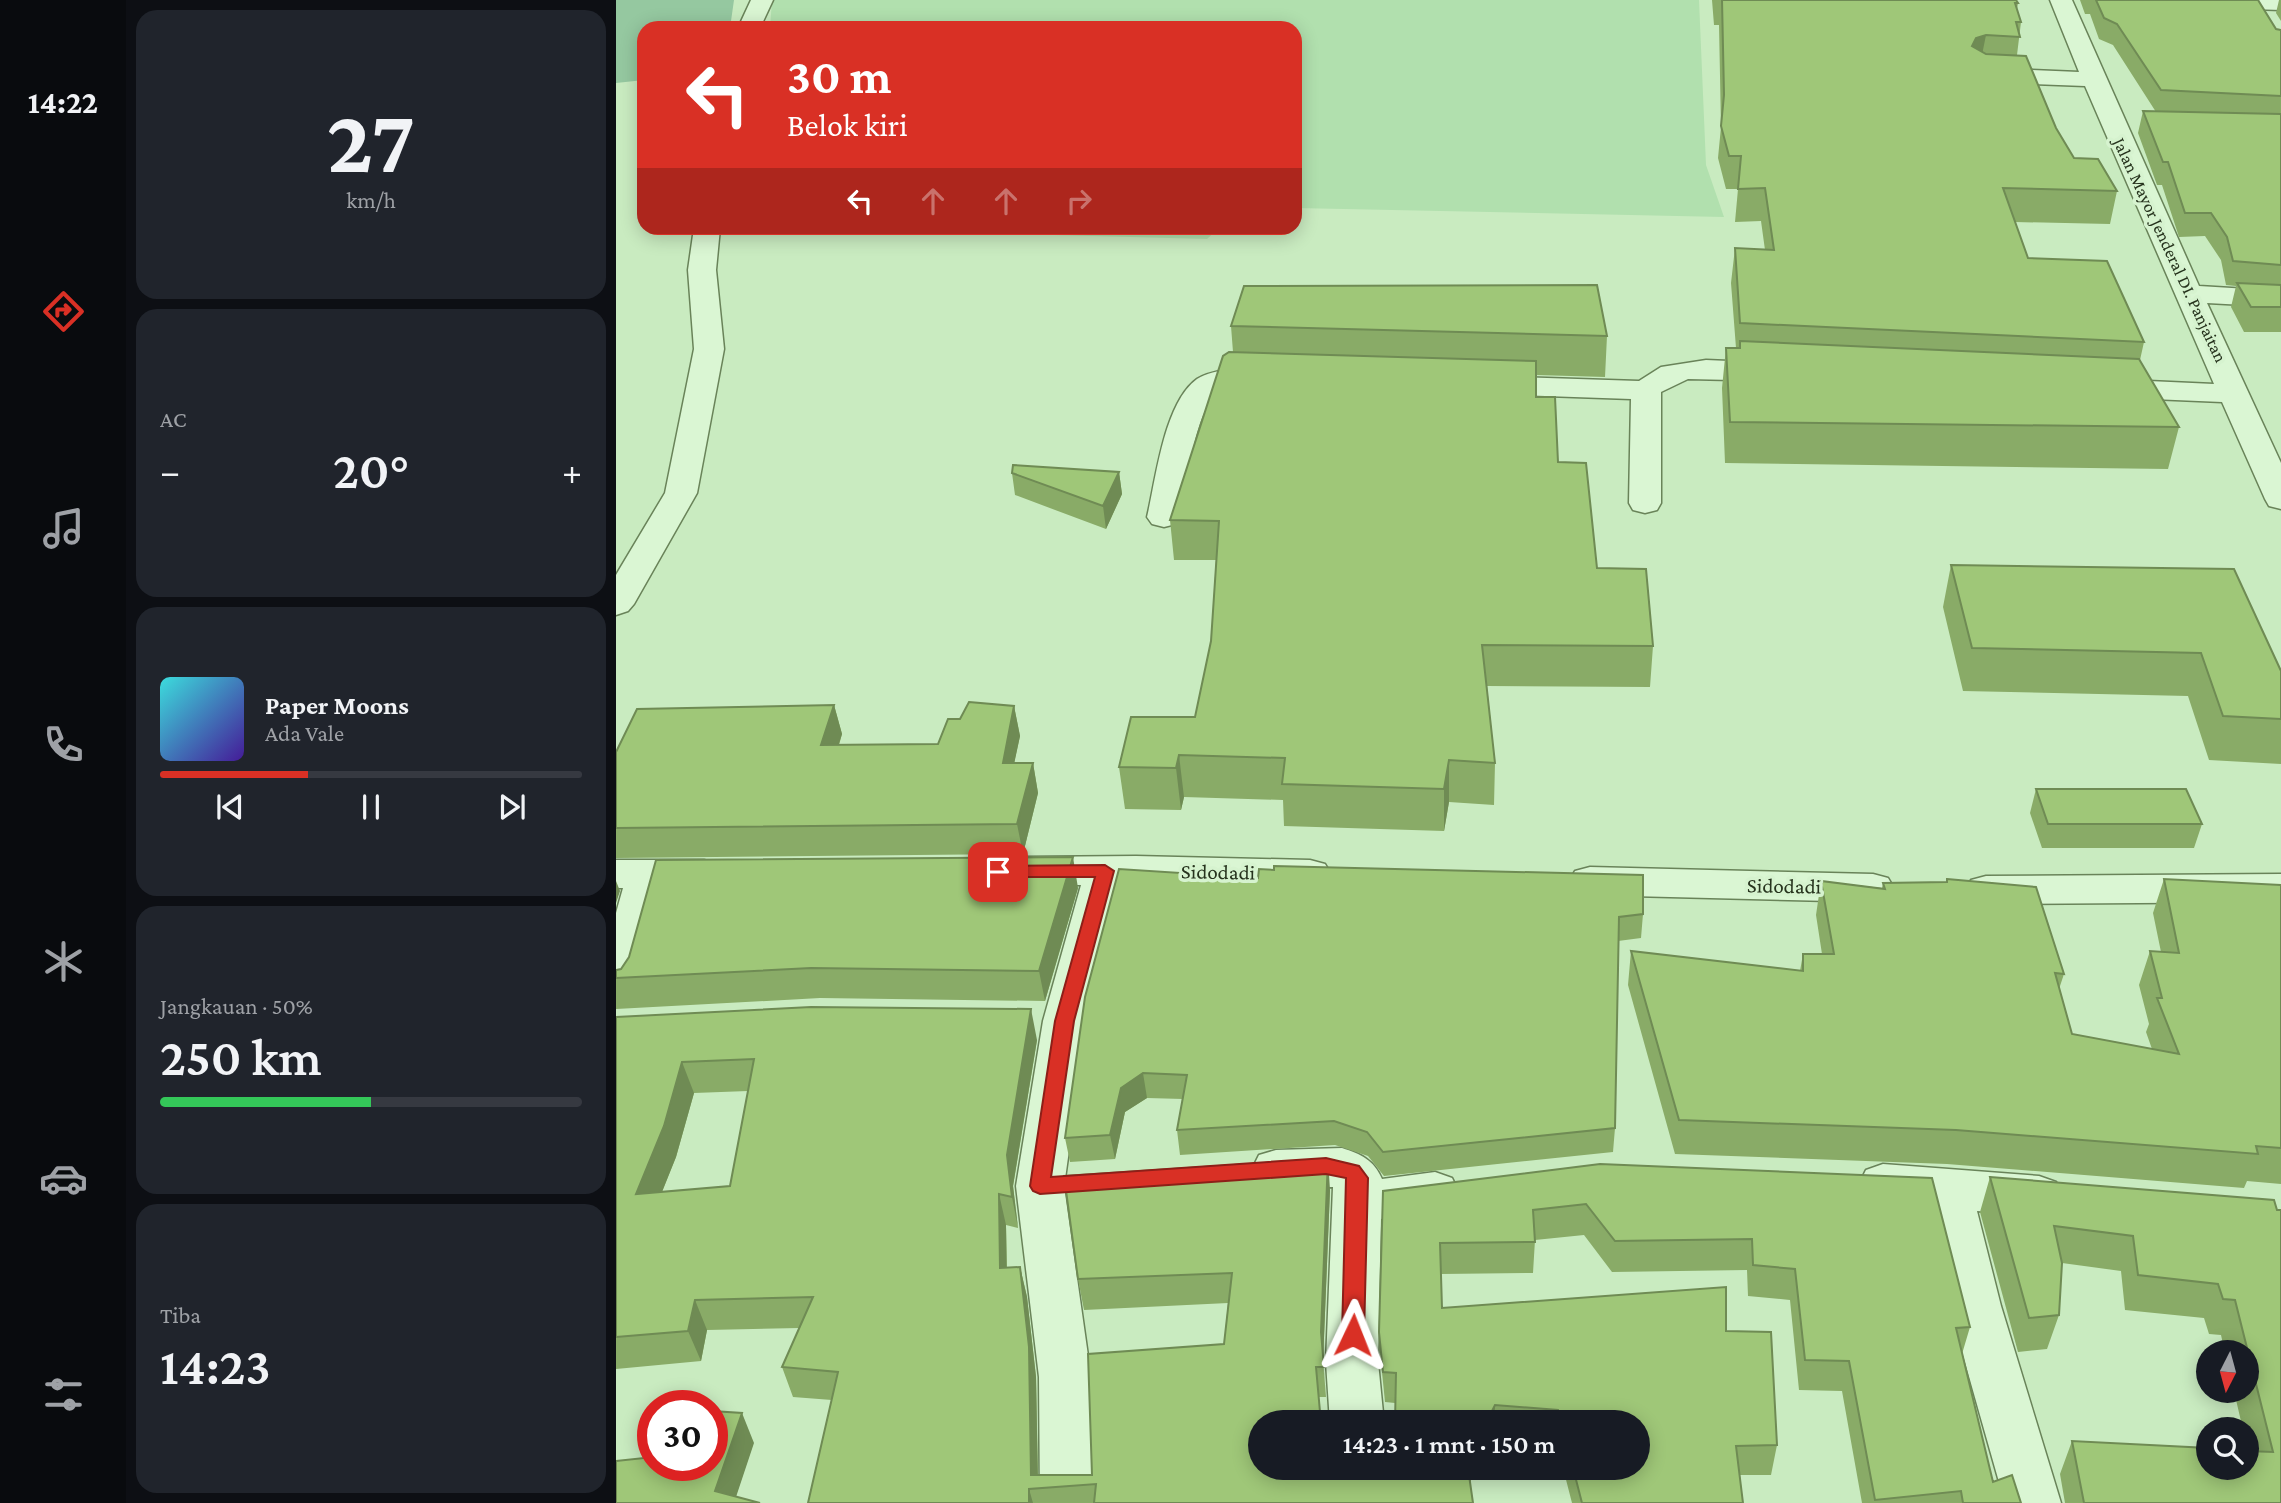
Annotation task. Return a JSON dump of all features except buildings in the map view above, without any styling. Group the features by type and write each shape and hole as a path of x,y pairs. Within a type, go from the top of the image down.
{"street":[{"path":"752,21 762,0"},
{"name":"Jalan Mayor Jenderal DI. Panjaitan","path":"2061,0 2094,79 2124,121 2191,294 2236,394 2272,457 2281,499"},
{"path":"2161,0 2281,4"},
{"path":"2248,2 2268,23"},
{"path":"1981,75 2094,79"},
{"path":"616,604 681,493 709,349 702,270 706,235"},
{"path":"2191,294 2281,299"},
{"path":"1645,503 1647,390 1654,380 1667,374 1690,370 1806,373"},
{"path":"1164,517 1188,415 1203,390 1208,385 1231,378 1300,380"},
{"path":"1453,384 1647,390"},
{"path":"2082,387 2236,394"},
{"path":"1068,1503 1060,1184 1044,1021 1105,871"},
{"name":"Sidodadi","path":"981,872 1345,875"},
{"path":"616,986 632,874 745,874"},
{"name":"Sidodadi","path":"1555,880 1904,889"},
{"path":"1945,890 2281,888"},
{"path":"1231,1172 1342,1167 1358,1178 1352,1362 1356,1410"},
{"path":"1840,1183 1947,1187 2076,1199"},
{"path":"1358,1202 1482,1187"},
{"path":"1947,1187 1975,1306 2033,1503"},
{"path":"1361,1480 1362,1503"}],"green space":[{"path":"616,0 734,0 731,21 637,21 637,81 616,83"},
{"path":"772,0 1699,0 1706,165 1724,217 1302,208 1302,21 770,21"},
{"path":"1054,235 1211,235 1207,239"}],"route":[{"path":"998,872 1105,871 1065,1021 1040,1186 1326,1166 1352,1171 1358,1178 1353,1335"}]}
